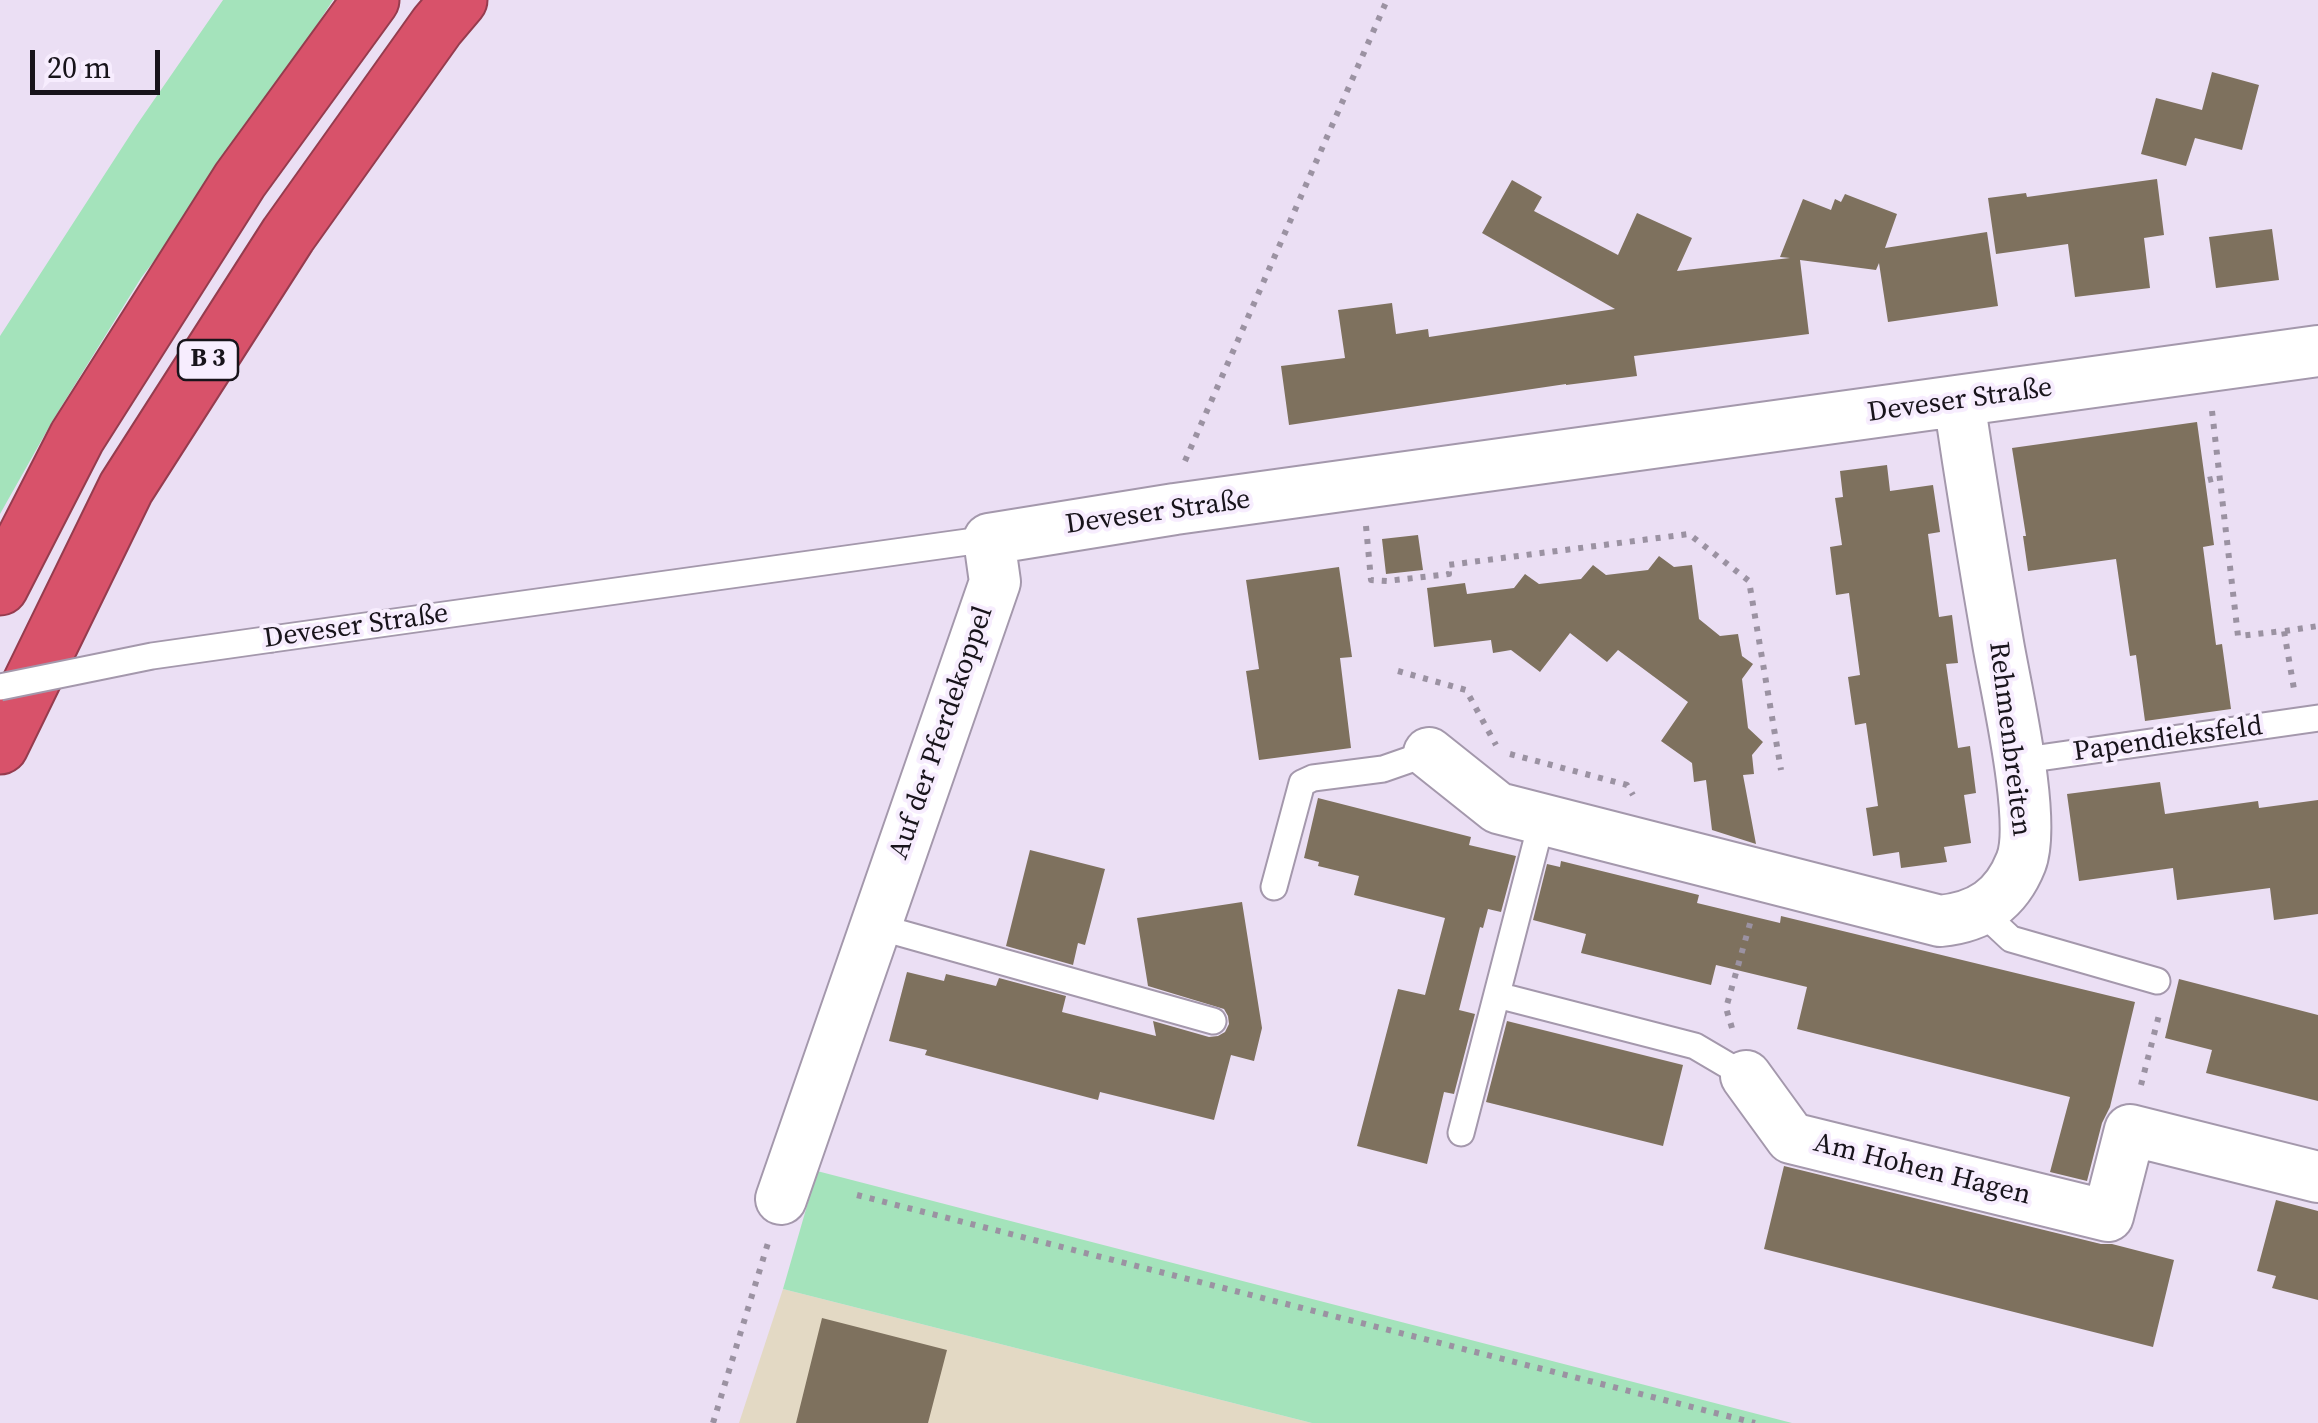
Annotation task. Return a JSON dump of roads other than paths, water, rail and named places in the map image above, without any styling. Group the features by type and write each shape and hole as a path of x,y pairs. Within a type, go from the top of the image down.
{"highway":[{"name":"B 3","path":"0,586 77,437 107,388 240,180 372,0"},
{"name":"B 3","path":"0,746 126,488 288,235 459,0"}],"street":[{"name":"Deveser Straße","path":"989,538 2318,351"},
{"name":"Rehmenbreiten","path":"1958,401 2027,827 2022,859 2005,891 1982,911"},
{"name":"Auf der Pferdekoppel","path":"781,1199 995,582 989,538"},
{"path":"1429,752 1498,808 1940,921 1962,919 1982,911"},
{"name":"Am Hohen Hagen","path":"1746,1076 1792,1138 2108,1216 2130,1130 2318,1178"}],"lane":[{"name":"Deveser Straße","path":"0,687 152,656 989,538"},
{"name":"Papendieksfeld","path":"2018,761 2308,719"},
{"path":"1274,887 1302,782 1383,768 1429,752"},
{"path":"1461,1133 1542,820"},
{"path":"1982,911 2011,938 2157,981"},
{"path":"875,926 1213,1021"},
{"name":"Am Hohen Hagen","path":"1497,995 1695,1046 1746,1076"}]}
